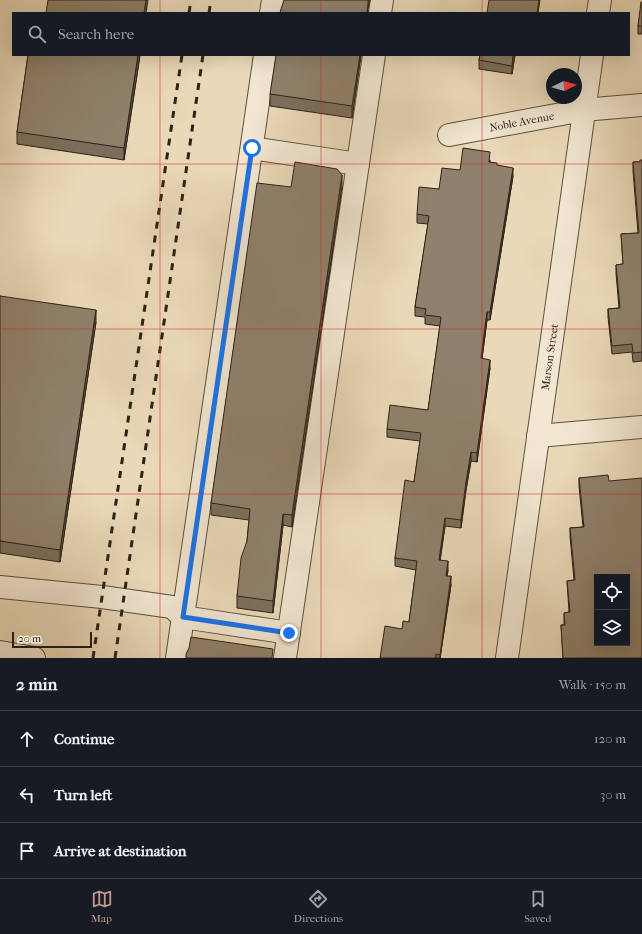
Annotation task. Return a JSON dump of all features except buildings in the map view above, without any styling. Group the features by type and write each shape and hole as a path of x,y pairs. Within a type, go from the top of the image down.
{"street":[{"path":"271,12 273,0"},
{"path":"380,12 382,0"},
{"path":"598,12 600,0"},
{"path":"177,658 265,56"},
{"path":"285,658 374,56"},
{"name":"Marson Street","path":"507,658 583,110 592,56"},
{"name":"Noble Avenue","path":"449,135 583,110 642,105"},
{"path":"252,148 358,164"},
{"path":"538,436 642,427"},
{"path":"0,587 102,597 172,607 183,617 289,633"},
{"path":"0,652 34,658"}],"railway":[{"path":"189,12 191,0"},
{"path":"209,12 211,0"},
{"path":"93,658 182,56"},
{"path":"115,658 203,56"}],"route":[{"path":"252,148 183,617 289,633"}]}
